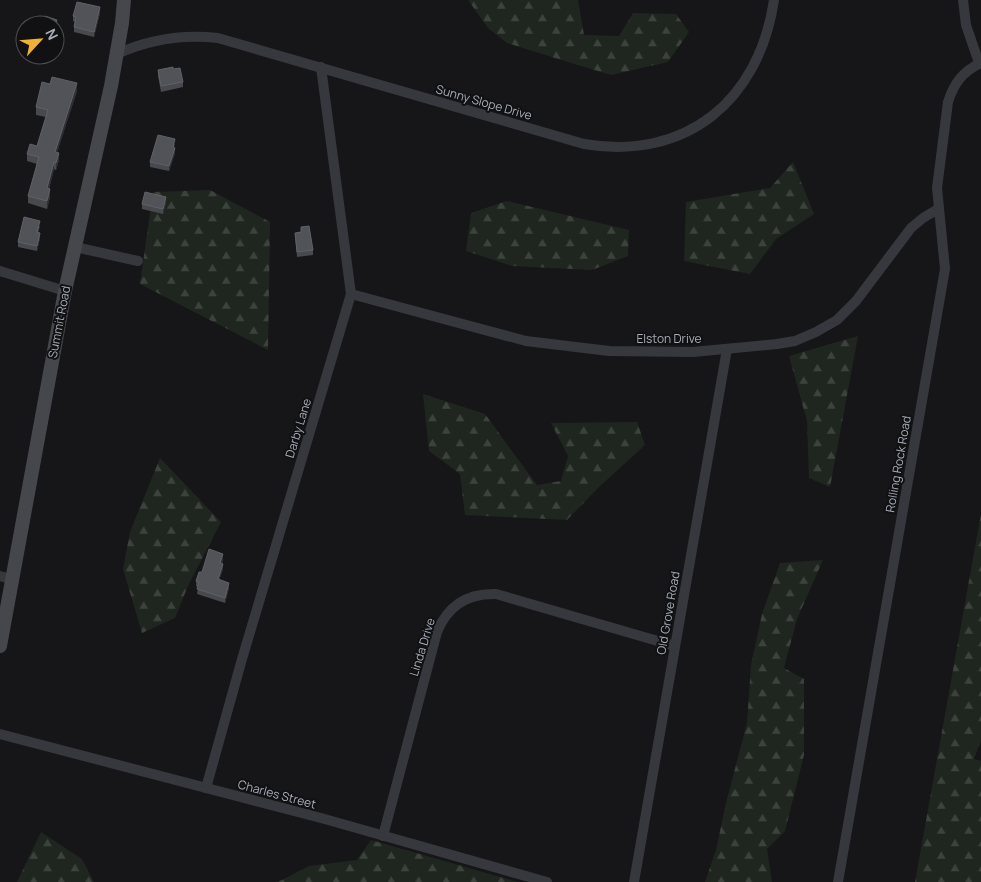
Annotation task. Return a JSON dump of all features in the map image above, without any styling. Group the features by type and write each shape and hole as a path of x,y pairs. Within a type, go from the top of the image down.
{"main road":[{"name":"Summit Road","path":"0,646 6,578 65,291 111,86 124,0"}],"street":[{"name":"Sunny Slope Drive","path":"117,54 150,41 184,36 201,36 235,42 584,144 600,147 633,147 664,140 694,127 708,118 732,96 748,77 759,56 770,24 774,0"},
{"path":"963,0 966,25 980,63"},
{"name":"Rolling Rock Road","path":"838,882 945,268 937,188 948,102 952,89 964,72 980,63"},
{"name":"Darby Lane","path":"206,788 242,659 350,294 321,67"},
{"name":"Elston Drive","path":"350,294 526,341 609,351 693,352 795,341 837,320 856,301 911,228 938,209"},
{"path":"75,247 138,261"},
{"path":"0,271 65,291"},
{"name":"Old Grove Road","path":"634,882 726,349"},
{"name":"Linda Drive","path":"383,836 437,632 441,622 455,605 474,595 496,594 675,646"},
{"name":"Charles Street","path":"0,734 206,788 547,882"}],"green space":[{"path":"468,0 578,0 584,35 619,36 633,13 676,14 689,32 668,62 611,75 507,43 488,28"},
{"path":"793,162 814,214 776,239 750,274 684,261 686,202 770,188"},
{"path":"210,190 270,222 268,350 140,284 153,192"},
{"path":"507,201 629,230 628,256 592,270 512,266 466,251 471,213"},
{"path":"858,336 830,487 809,478 807,421 789,356"},
{"path":"423,394 485,414 537,485 561,481 568,456 551,423 637,422 645,445 599,487 567,520 465,515 460,474 429,451"},
{"path":"160,458 221,522 188,586 175,618 142,633 123,569 130,532"},
{"path":"981,514 981,740 974,759 981,761 981,882 915,882"},
{"path":"823,560 797,619 784,668 804,679 804,755 785,831 767,849 772,882 705,882 716,850 747,723 751,665 762,614 780,563"},
{"path":"41,832 82,859 94,882 17,882"},
{"path":"371,840 518,882 278,882 309,866 357,860"}],"building":[{"path":"77,2 100,7 94,32 74,27 76,17 73,16"},
{"path":"173,67 173,69 180,68 183,82 161,86 158,70"},
{"path":"52,77 77,83 55,152 59,153 56,163 54,162 47,188 50,189 47,201 28,196 39,157 27,154 30,144 37,146 48,110 36,107 42,82 50,84"},
{"path":"158,135 175,139 173,147 175,148 169,166 150,162"},
{"path":"145,192 166,197 163,209 142,204"},
{"path":"24,217 40,221 37,232 40,233 37,246 18,242"},
{"path":"309,226 313,250 297,252 295,233 301,232 301,227"},
{"path":"209,549 223,554 220,563 223,564 218,579 229,583 225,598 197,589 199,582 196,581 199,572 202,572"}]}
